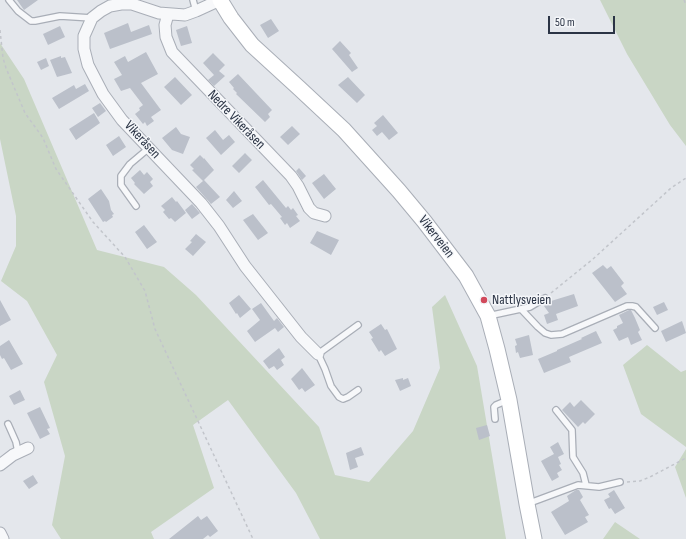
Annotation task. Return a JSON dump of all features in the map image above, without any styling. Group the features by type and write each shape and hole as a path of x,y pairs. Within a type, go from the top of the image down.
{"main road":[{"name":"Vikerveien","path":"220,0 231,18 252,45 344,130 399,191 466,276 488,316 509,400 534,539"}],"street":[{"path":"92,18 101,10 120,4 132,4 159,13 185,15 196,12 220,0"},
{"name":"Nedre Vikeråsen","path":"168,14 165,26 166,37 172,52 291,176 309,208 314,213 325,216"},
{"name":"Vikeråsen","path":"92,18 84,36 84,49 88,65 108,100 122,120 201,203 219,226 245,266 301,337 318,354"},
{"path":"0,465 23,450"},
{"path":"0,533 4,539"}],"lane":[{"path":"9,0 18,11 31,21 60,16 92,18"},
{"path":"193,0 196,12"},
{"path":"136,206 121,185 121,176 130,164 149,148"},
{"path":"488,316 521,309 545,298"},
{"path":"521,309 545,333 552,335 562,334 627,306 636,307 655,328"},
{"path":"358,325 318,354 326,369 330,386 339,397 342,399 348,398 358,390"},
{"path":"495,419 493,410 494,407 509,400"},
{"path":"556,410 572,430 573,457 583,473 586,485"},
{"path":"8,424 16,442 23,450"},
{"path":"527,504 578,485 599,487 620,482"}],"path":[{"path":"684,0 686,5"},
{"path":"0,30 3,58 6,68 25,113 43,138 56,169 93,222 105,233 125,257 146,291 155,329 253,539"},
{"path":"545,298 594,259 671,188 686,178"},
{"path":"620,482 640,481 686,458"}],"green space":[{"path":"600,0 686,0 686,146 670,125 627,54"},
{"path":"0,43 24,79 97,250 164,267 196,295 319,427 335,475 369,482 413,431 440,368 432,307 445,295 477,366 506,539 320,539 296,493 228,400 193,425 214,488 151,532 154,539 61,539 52,525 65,456 44,382 57,355 27,301 1,281 16,246 16,216 0,139"},
{"path":"647,345 681,372 686,370 686,447 641,414 623,365"},
{"path":"686,449 686,498 675,467"},
{"path":"615,522 640,539 603,539"}],"building":[{"path":"17,0 38,0 24,10"},
{"path":"271,19 279,31 268,38 260,25"},
{"path":"128,23 131,32 149,25 152,34 110,49 104,33"},
{"path":"60,26 65,37 48,45 43,34"},
{"path":"187,26 192,43 181,46 176,30"},
{"path":"340,41 351,53 349,55 358,68 352,72 332,49"},
{"path":"146,52 158,74 141,83 161,110 151,117 154,121 147,126 145,122 143,124 135,114 143,105 130,88 121,91 114,79 122,75 114,62 125,56 128,62"},
{"path":"213,53 225,65 219,71 225,76 214,86 208,80 214,75 203,63"},
{"path":"61,56 61,58 65,57 72,73 57,77 50,60"},
{"path":"46,58 49,66 41,70 37,62"},
{"path":"238,74 272,110 268,114 270,117 265,122 236,94 237,93 229,82"},
{"path":"175,77 192,95 181,105 164,87"},
{"path":"348,77 365,95 357,103 338,85"},
{"path":"85,84 89,91 59,109 52,98 74,85 76,89"},
{"path":"100,103 106,111 98,117 92,108"},
{"path":"94,113 100,123 76,140 69,129"},
{"path":"383,115 398,133 389,140 382,132 377,136 372,130 377,126 374,123"},
{"path":"292,126 300,134 288,145 280,137"},
{"path":"176,127 181,134 190,137 183,154 172,150 162,138"},
{"path":"215,130 223,140 229,135 235,142 221,155 206,138"},
{"path":"119,136 126,147 113,156 106,145"},
{"path":"245,153 252,160 239,173 232,166"},
{"path":"200,155 214,170 204,180 220,197 211,204 196,187 203,181 192,170 194,169 190,165"},
{"path":"299,168 306,176 302,180 296,171"},
{"path":"140,170 144,175 147,172 153,179 150,182 153,186 144,194 134,184 135,183 131,178"},
{"path":"324,174 336,189 324,199 312,183"},
{"path":"263,180 286,208 288,206 291,210 293,208 300,221 290,228 287,223 285,225 280,218 282,217 271,204 269,205 255,187"},
{"path":"101,189 109,201 111,210 114,214 112,215 113,217 106,222 103,222 88,199"},
{"path":"234,191 242,201 233,208 226,200"},
{"path":"172,197 186,213 175,222 171,218 169,219 163,212 165,210 161,206"},
{"path":"192,204 200,213 192,219 185,210"},
{"path":"253,214 268,233 258,240 243,220"},
{"path":"144,225 157,242 147,249 135,232"},
{"path":"317,231 339,240 331,255 310,243"},
{"path":"196,234 206,242 193,256 185,249 192,242 190,241"},
{"path":"603,265 607,269 611,266 624,283 621,286 627,294 615,302 592,273"},
{"path":"574,294 578,306 556,314 558,320 547,324 544,315 549,313 544,306 551,301"},
{"path":"239,295 251,309 240,318 229,303"},
{"path":"0,300 11,320 0,326"},
{"path":"664,302 668,310 657,315 653,307"},
{"path":"261,303 274,321 277,318 284,327 278,332 275,328 255,342 247,331 260,320 252,309"},
{"path":"631,310 635,318 640,330 638,332 642,340 631,345 628,337 619,341 613,330 623,323 619,315"},
{"path":"682,321 686,333 666,342 661,331"},
{"path":"381,324 385,330 387,329 397,349 385,356 381,350 379,352 371,339 373,338 369,332"},
{"path":"596,331 602,343 569,357 571,362 544,373 538,359"},
{"path":"529,335 533,355 520,358 518,352 516,353 515,346 517,345 515,339"},
{"path":"9,340 23,364 11,370 4,358 2,359 0,355 0,346"},
{"path":"279,348 285,357 281,360 284,365 277,370 274,366 269,369 263,361"},
{"path":"302,368 315,385 305,392 302,388 299,390 291,379"},
{"path":"403,378 403,380 408,378 411,386 400,391 395,380"},
{"path":"20,390 25,400 14,405 9,396"},
{"path":"581,400 595,414 585,424 583,422 578,427 562,410 570,402 574,407"},
{"path":"40,407 50,428 47,429 50,434 40,439 27,413"},
{"path":"487,425 490,436 479,440 476,428"},
{"path":"558,442 564,454 558,457 561,464 559,465 562,470 557,473 559,477 552,481 541,461 554,454 550,447"},
{"path":"361,447 364,455 355,458 358,467 350,470 346,453"},
{"path":"33,475 38,483 29,489 23,481"},
{"path":"576,490 579,490 583,497 580,500 589,515 585,517 588,522 565,535 551,512 569,501 567,496"},
{"path":"614,490 625,508 615,514 611,508 609,509 604,500 610,497 608,494"},
{"path":"198,516 201,520 207,516 218,531 210,537 208,535 203,539 169,539"}],"place":[{"name":"Nattlysveien","path":"484,300"}]}
